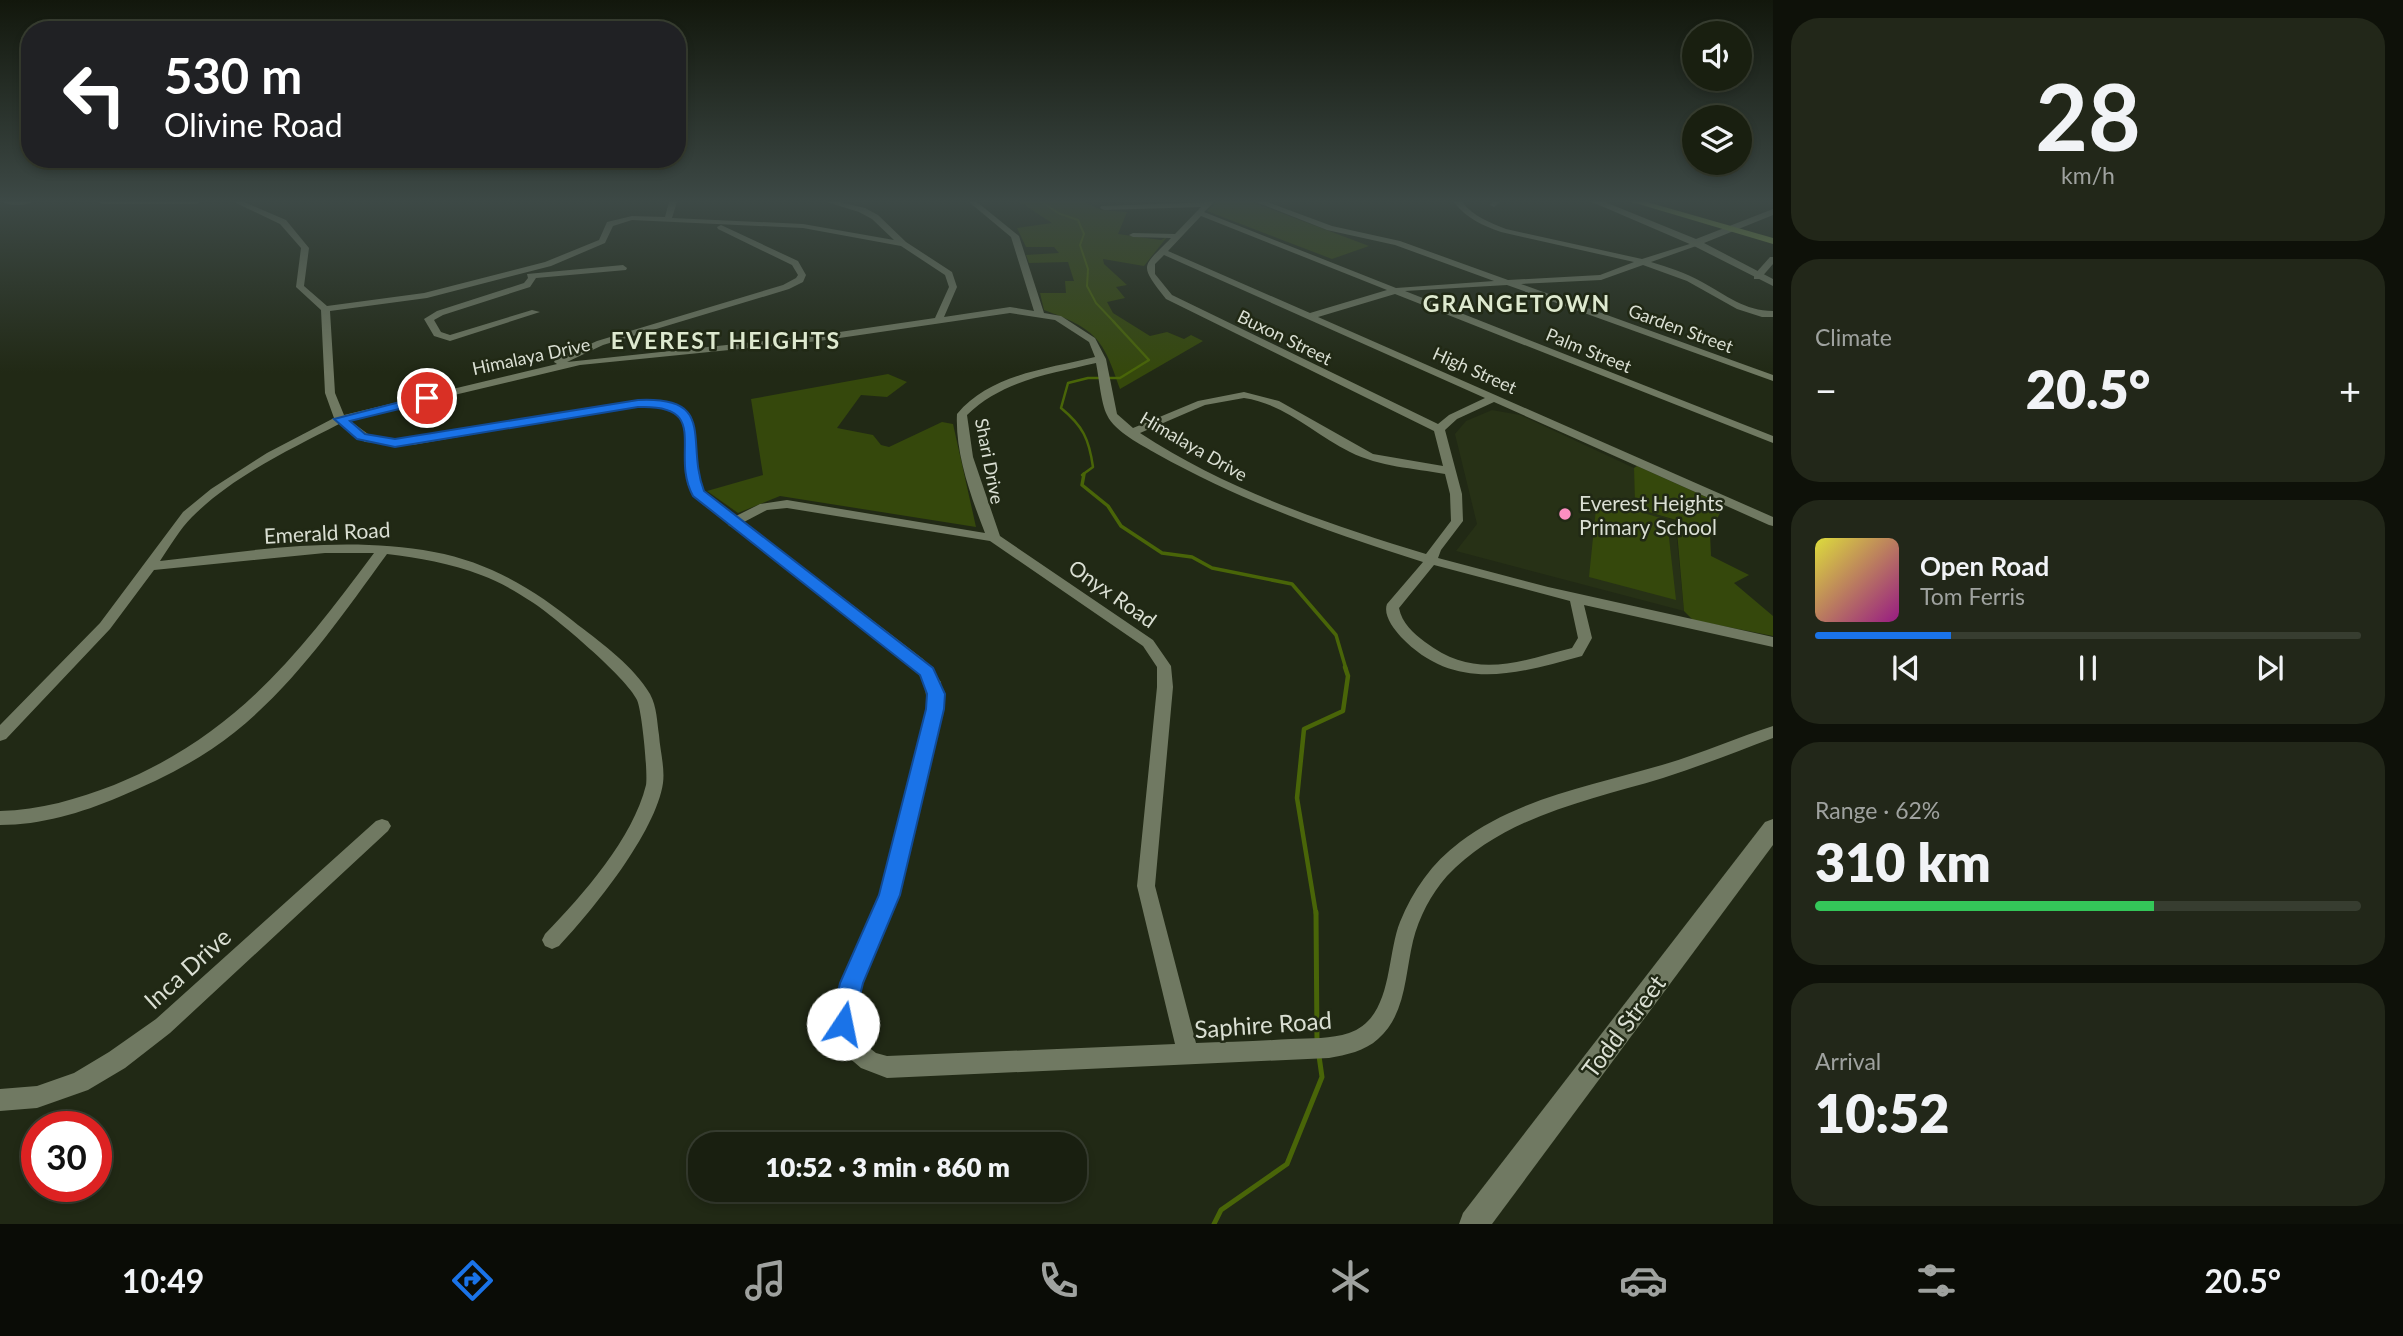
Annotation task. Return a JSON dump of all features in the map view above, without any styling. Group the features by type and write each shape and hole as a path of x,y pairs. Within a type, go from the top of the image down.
{"street":[{"path":"305,259 300,287 325,309 331,401 340,419 361,437 395,443 627,405 652,402 672,404 686,416 690,425 693,485 709,504 733,523"},
{"path":"325,309 424,296 561,259"},
{"path":"552,367 591,346 786,287 800,280 802,275 795,263 787,259"},
{"path":"927,259 953,280 953,287 938,321"},
{"path":"1022,259 1039,313"},
{"name":"Buxon Street","path":"1156,259 1150,269 1169,297 1439,429"},
{"name":"High Street","path":"1180,259 1773,523"},
{"name":"Palm Street","path":"1324,259 1395,290 1773,440"},
{"name":"Garden Street","path":"1442,259 1773,378"},
{"path":"1631,259 1690,279 1743,309 1773,313"},
{"path":"1311,316 1395,290 1594,279 1651,259"},
{"path":"1725,259 1773,284"},
{"path":"1757,277 1773,259"},
{"path":"493,279 623,268"},
{"path":"534,275 527,285 429,319 437,334 450,338 535,312"},
{"name":"Himalaya Drive","path":"340,419 552,367 620,357 819,338 1010,310 1039,313 1058,318 1083,332 1098,349 1112,415 1132,433 1205,476 1254,499 1430,562 1576,599 1773,642"},
{"name":"Shari Drive","path":"994,538 981,505 963,432 962,414 977,397 998,386 1101,359"},
{"path":"1132,433 1169,416 1221,398 1247,395 1267,400 1370,456 1449,471"},
{"path":"1494,398 1453,417 1439,429 1456,494 1457,522 1435,549 1430,562 1392,607 1393,617 1400,628 1442,662 1464,671 1492,671 1577,652 1585,638 1576,599"},
{"path":"0,735 81,653 173,530 201,502 271,455 340,419"},
{"name":"Onyx Road","path":"733,523 764,507 787,504 994,538 1133,631 1153,648 1164,666 1165,687 1146,886 1188,1055"},
{"name":"Saphire Road","path":"733,523 918,663 933,682 935,709 889,895 852,983 843,1013 845,1035 857,1053 866,1060 887,1067 1329,1048 1357,1042 1374,1030 1395,985 1404,937 1419,902 1443,867 1479,841 1548,803 1663,771 1773,732"},
{"path":"0,818 29,816 81,804 147,779 203,749 267,695 296,664 384,549"},
{"name":"Emerald Road","path":"148,566 335,550 384,549 447,557 504,578 562,615 638,688 644,697 648,708 655,781 654,793 620,855 592,896 552,940"},
{"name":"Inca Drive","path":"0,1100 37,1097 58,1090 80,1082 117,1060 163,1026 382,826"},
{"name":"Todd Street","path":"1474,1224 1773,828"}],"shaded area":[{"name":"Everest Heights Primary School","path":"1492,410 1520,415 1634,468 1635,508 1675,520 1684,611 1456,551 1477,524 1455,434 1466,421"}],"green space":[{"path":"1028,259 1103,259 1104,264 1127,285 1116,287 1125,298 1107,302 1113,313 1150,336 1167,332 1184,339 1191,335 1203,341 1120,389 1108,358 1095,338 1075,323 1044,310 1040,293 1066,293 1065,281 1074,281 1068,262 1029,263"},
{"path":"1104,259 1149,259 1144,266"},
{"path":"888,374 907,382 887,397 861,395 837,428 873,435 881,445 889,447 942,422 953,424 976,527 780,496 738,513 707,491 763,475 751,399"},
{"path":"1637,466 1724,505 1710,533 1711,556 1749,575 1734,583 1773,616 1773,636 1693,620 1684,611 1676,520 1635,508 1634,468"},
{"path":"1597,499 1667,520 1676,600 1589,577"}],"waterway":[{"path":"1085,259 1088,269 1087,286 1096,303 1115,323"},
{"path":"1082,475 1093,467 1084,434 1061,408 1068,383 1088,378 1120,378 1149,360 1113,321"},
{"path":"1084,474 1082,485 1108,506 1121,526 1162,553 1192,557 1212,568 1292,584 1336,635 1346,669"},
{"path":"1316,914 1297,798 1304,729 1343,711 1348,676 1345,667"},
{"path":"1316,912 1317,1041"},
{"path":"1214,1224 1221,1210 1287,1164 1322,1077 1319,1056"}],"place":[{"name":"Everest Heights Primary School","path":"1565,514"}],"district":[{"name":"GRANGETOWN","path":"1517,303"},
{"name":"EVEREST HEIGHTS","path":"726,340"}],"route":[{"path":"427,398 340,419 361,437 395,443 581,411 638,403 672,404 686,416 690,425 691,476 698,493 721,514 927,672 936,694 935,709 889,895 852,983 843,1013 843,1024"}]}
